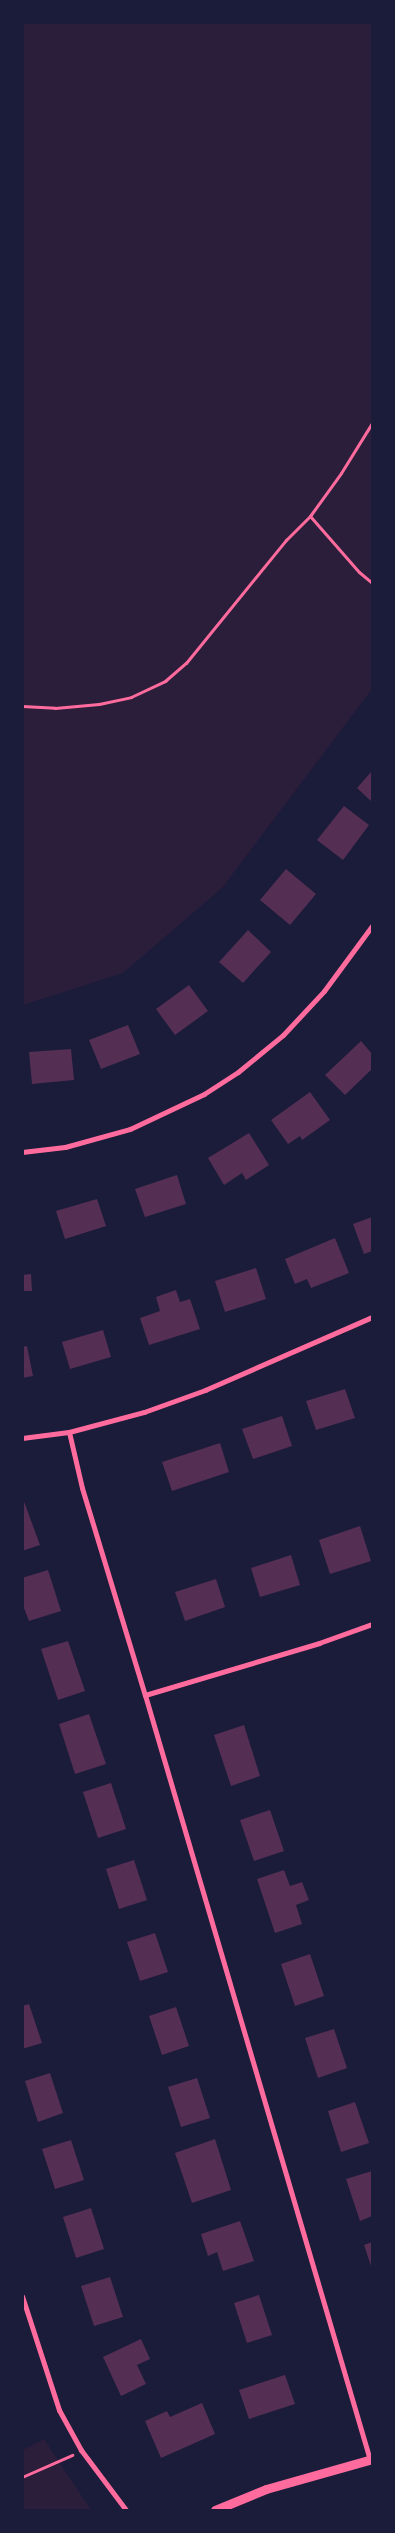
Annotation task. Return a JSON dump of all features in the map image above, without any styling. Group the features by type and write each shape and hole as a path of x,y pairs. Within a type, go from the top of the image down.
{"street":[{"path":"22,1152 65,1147 130,1129 168,1113 218,1085 238,1072 282,1035 324,991 372,926"},
{"path":"22,1438 69,1432 144,1412 205,1390 372,1317"},
{"path":"69,1432 82,1488 371,2460 266,2489 215,2510"},
{"path":"145,1695 319,1643 372,1624"},
{"path":"23,2298 59,2410 81,2450 126,2510"}],"path":[{"path":"22,706 55,708 99,704 131,698 165,682 186,663 286,540 310,516 345,467 372,423"},
{"path":"310,516 359,572 372,583"},
{"path":"22,2476 59,2462 81,2450"}],"shaded area":[{"path":"23,23 372,23 372,689 222,888 123,973 23,1005"},
{"path":"44,2439 91,2510 23,2510 23,2450"}],"building":[{"path":"372,771 372,802 357,788"},
{"path":"344,806 369,825 343,860 317,840"},
{"path":"286,869 316,894 290,925 260,900"},
{"path":"248,930 271,952 243,983 219,962"},
{"path":"189,985 208,1011 175,1035 156,1009"},
{"path":"128,1025 140,1054 101,1069 89,1040"},
{"path":"361,1041 372,1054 372,1069 345,1095 325,1075"},
{"path":"71,1049 74,1080 32,1084 29,1052"},
{"path":"310,1092 330,1120 302,1140 300,1136 288,1144 271,1120"},
{"path":"249,1133 269,1165 246,1180 242,1173 224,1185 208,1158"},
{"path":"177,1175 186,1204 145,1217 135,1189"},
{"path":"97,1199 106,1226 65,1239 56,1211"},
{"path":"372,1217 372,1251 364,1254 353,1224"},
{"path":"335,1238 349,1273 311,1288 307,1279 295,1284 285,1259"},
{"path":"256,1268 266,1299 225,1312 215,1281"},
{"path":"31,1274 32,1291 22,1291 22,1275"},
{"path":"176,1290 180,1302 190,1299 200,1329 149,1345 140,1318 160,1311 156,1297"},
{"path":"103,1330 111,1357 70,1369 62,1342"},
{"path":"27,1346 33,1376 22,1378 22,1347"},
{"path":"345,1389 355,1418 316,1430 306,1401"},
{"path":"282,1416 292,1446 253,1459 242,1429"},
{"path":"220,1443 229,1472 172,1491 162,1462"},
{"path":"22,1496 40,1545 22,1551"},
{"path":"360,1526 371,1561 330,1574 319,1540"},
{"path":"291,1555 300,1585 260,1597 251,1568"},
{"path":"48,1570 61,1611 29,1621 22,1603 22,1578"},
{"path":"216,1579 225,1607 185,1621 175,1592"},
{"path":"68,1641 85,1691 58,1700 41,1649"},
{"path":"89,1714 106,1764 75,1774 59,1724"},
{"path":"244,1725 260,1776 231,1786 214,1735"},
{"path":"111,1783 126,1829 98,1838 83,1792"},
{"path":"270,1810 284,1851 254,1861 240,1820"},
{"path":"134,1860 147,1900 119,1909 106,1869"},
{"path":"284,1870 290,1886 302,1882 309,1900 296,1905 302,1924 275,1933 257,1879"},
{"path":"155,1933 168,1972 140,1981 127,1942"},
{"path":"310,1954 324,1996 295,2006 281,1964"},
{"path":"29,2004 42,2043 22,2049 22,2006"},
{"path":"176,2007 189,2046 162,2055 149,2016"},
{"path":"334,2029 347,2068 318,2078 305,2038"},
{"path":"50,2073 63,2113 38,2122 25,2081"},
{"path":"197,2078 210,2118 181,2127 168,2087"},
{"path":"355,2102 369,2143 341,2152 328,2111"},
{"path":"215,2139 231,2190 192,2203 175,2153"},
{"path":"71,2140 84,2180 55,2189 42,2149"},
{"path":"372,2171 372,2216 360,2221 346,2179"},
{"path":"91,2208 104,2249 76,2258 63,2217"},
{"path":"240,2221 254,2261 223,2271 217,2252 208,2256 201,2234"},
{"path":"372,2242 372,2269 364,2245"},
{"path":"110,2277 123,2317 94,2326 81,2286"},
{"path":"259,2295 272,2335 247,2343 234,2303"},
{"path":"141,2339 150,2359 137,2365 146,2384 121,2396 103,2357"},
{"path":"285,2375 295,2404 249,2419 239,2390"},
{"path":"202,2403 215,2434 161,2458 145,2421 167,2411 170,2417"}]}
